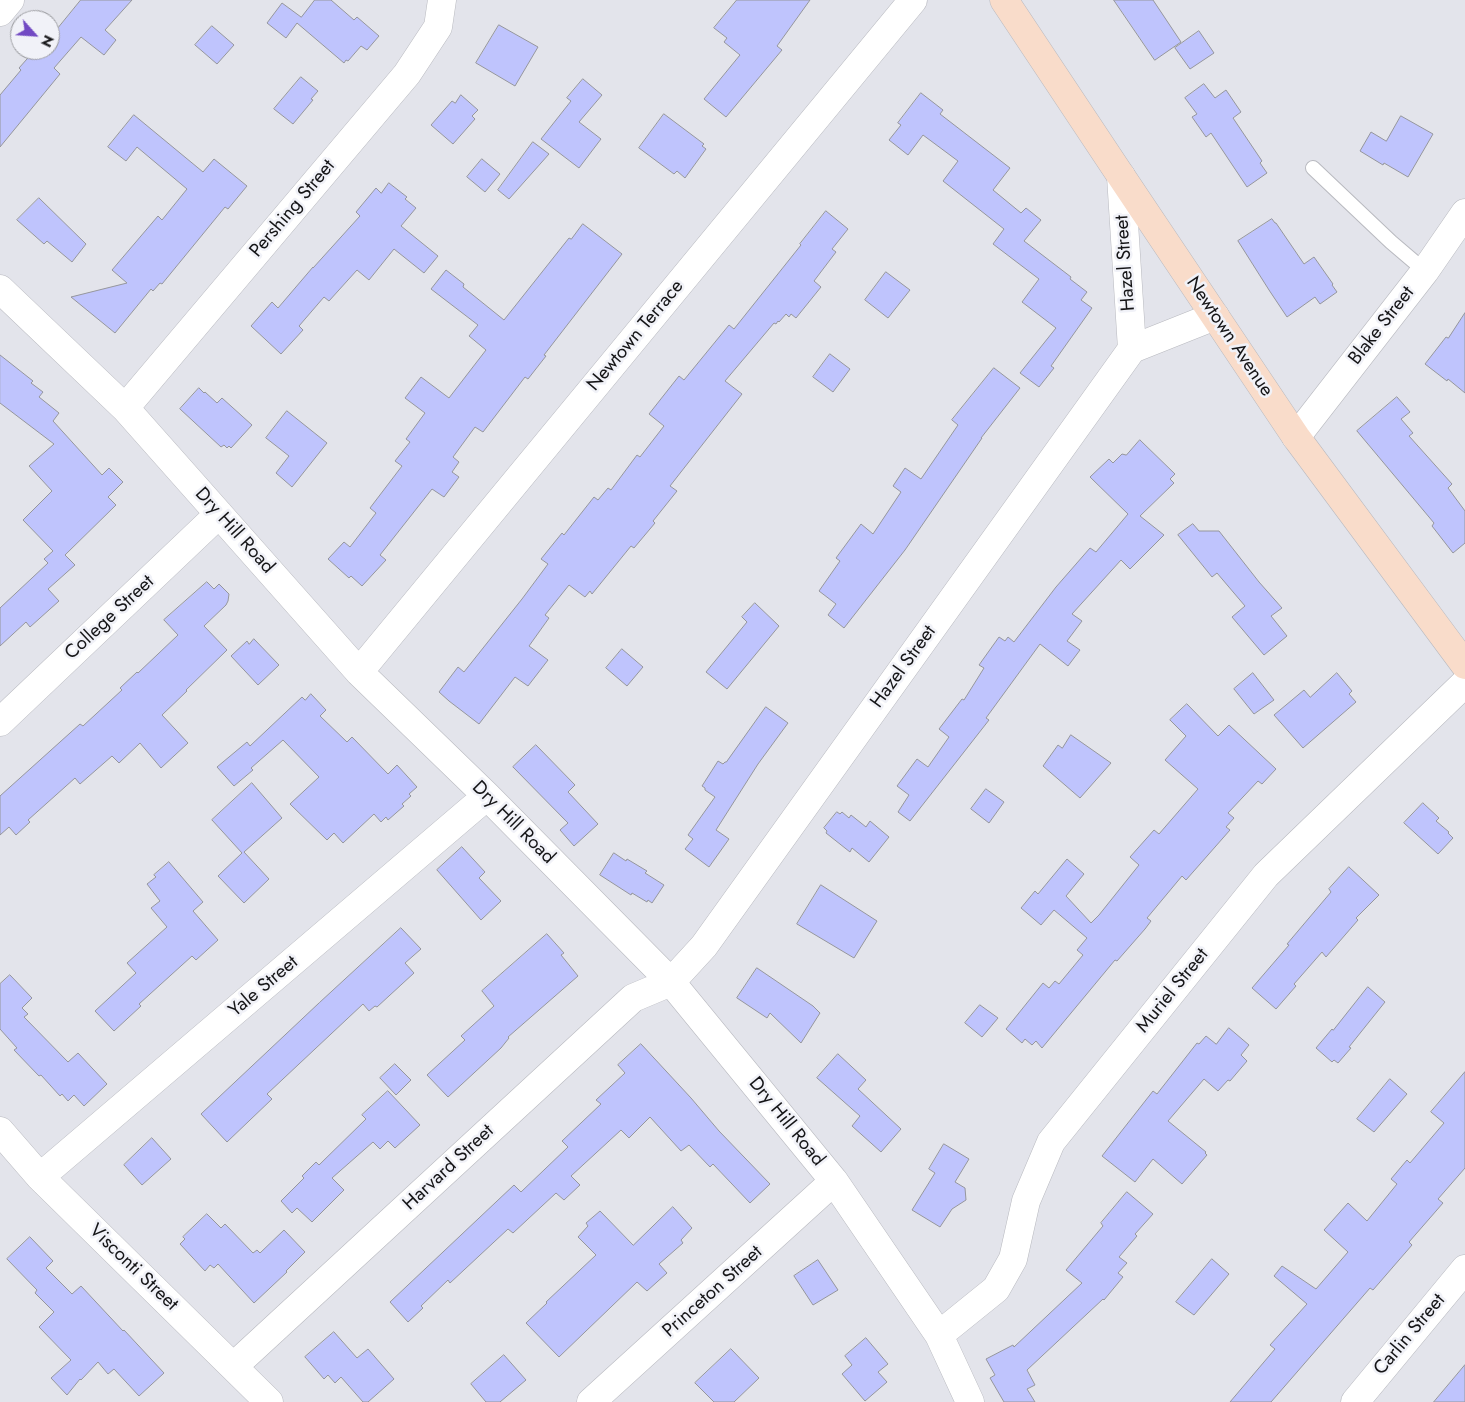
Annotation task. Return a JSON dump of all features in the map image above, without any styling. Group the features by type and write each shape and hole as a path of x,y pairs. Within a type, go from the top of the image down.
{"main road":[{"name":"Newtown Avenue","path":"1004,0 1120,176 1296,436 1465,665"}],"street":[{"path":"0,12 10,0"},
{"name":"Pershing Street","path":"125,408 407,74 438,27 442,0"},
{"name":"Newtown Terrace","path":"359,672 913,0"},
{"name":"Hazel Street","path":"671,982 710,938 1132,349 1120,176"},
{"name":"Blake Street","path":"1296,436 1425,270 1465,213"},
{"name":"Dry Hill Road","path":"0,289 125,408 359,672 487,796 671,982 834,1181 939,1335 970,1402"},
{"path":"1132,349 1215,316"},
{"name":"College Street","path":"0,722 219,514"},
{"name":"Muriel Street","path":"939,1335 996,1289 1013,1259 1026,1200 1051,1142 1266,875 1465,683"},
{"name":"Yale Street","path":"40,1177 487,796"},
{"name":"Harvard Street","path":"234,1366 633,998 671,982"},
{"name":"Visconti Street","path":"0,1131 40,1177 269,1402"},
{"name":"Princeton Street","path":"591,1402 834,1181"},
{"name":"Carlin Street","path":"1355,1402 1465,1269"}],"lane":[{"path":"1313,168 1391,242 1425,270"}],"building":[{"path":"81,0 132,0 105,30 116,40 104,55 81,37 54,68 60,74 0,147 0,95 21,70 19,68 26,60 60,60 60,26"},
{"path":"315,0 331,0 354,20 357,17 379,36 367,50 361,46 344,63 297,23 286,38 267,23 282,3 301,17"},
{"path":"737,0 810,0 777,46 782,50 726,117 704,99 740,55 724,42 727,38 714,28"},
{"path":"1114,0 1153,0 1181,42 1155,60"},
{"path":"499,25 538,47 515,86 476,63"},
{"path":"212,26 234,45 217,64 195,45"},
{"path":"1199,31 1214,53 1190,69 1175,48"},
{"path":"301,77 318,91 293,124 274,109"},
{"path":"583,79 602,95 579,122 601,139 579,168 541,139 571,101 567,98"},
{"path":"1204,84 1215,98 1226,90 1241,112 1233,118 1262,161 1260,163 1267,173 1247,187 1211,133 1206,137 1192,117 1197,114 1185,98"},
{"path":"921,93 943,110 940,114 1010,168 993,190 1021,213 1026,208 1041,220 1024,241 1071,277 1070,279 1087,292 1081,300 1092,308 1051,366 1054,368 1039,387 1020,373 1056,328 1022,302 1039,279 993,244 1004,229 943,181 958,161 923,135 908,155 889,140 901,125 898,123"},
{"path":"461,95 478,110 472,116 475,119 453,144 431,125 452,101 455,103"},
{"path":"664,114 704,144 702,146 706,149 685,178 677,171 674,174 639,148"},
{"path":"134,115 203,172 214,159 247,186 228,209 225,207 162,284 160,283 153,291 151,289 115,333 71,297 127,283 112,270 158,216 162,220 187,189 137,147 126,161 108,147"},
{"path":"1401,116 1433,134 1408,177 1360,151 1371,132 1386,141"},
{"path":"533,142 549,154 509,199 498,190"},
{"path":"482,159 500,174 485,192 467,177"},
{"path":"389,183 407,197 405,199 416,208 401,226 438,256 424,273 394,249 369,280 357,270 329,301 324,297 299,326 303,330 281,354 251,326 272,302 278,308 360,216 356,212 376,188 381,193"},
{"path":"39,198 86,244 72,262 47,241 44,244 17,220"},
{"path":"826,211 848,229 832,249 836,252 814,281 821,287 796,318 791,314 789,317 786,314 779,322 774,323 725,381 742,394 670,486 677,491 653,521 655,523 634,548 631,546 592,594 590,591 585,597 569,585 545,615 549,618 529,646 548,660 528,686 515,677 479,724 439,692 458,667 464,672 522,599 548,564 541,559 562,533 564,535 594,497 598,500 608,488 611,490 637,455 640,457 664,426 649,414 679,376 684,380 729,325 734,329"},
{"path":"1272,219 1304,264 1314,257 1337,292 1320,304 1315,297 1287,317 1238,241"},
{"path":"583,224 622,254 544,355 546,356 528,379 525,377 483,432 475,427 453,457 459,462 452,472 459,477 444,497 432,489 380,555 386,560 362,586 351,576 349,578 328,559 344,542 350,547 376,513 370,508 402,466 395,461 410,442 406,439 425,413 405,398 421,377 449,398 486,350 469,336 478,325 431,289 446,270 464,284 463,287 504,320 569,238 571,239"},
{"path":"886,272 910,290 888,318 865,300"},
{"path":"1465,313 1465,393 1425,364 1446,337 1448,338"},
{"path":"830,354 850,369 833,392 813,377"},
{"path":"0,355 33,381 31,383 43,392 39,397 59,413 53,421 102,475 109,468 123,482 108,497 116,505 65,555 75,565 48,589 59,601 30,627 26,622 0,646 0,608 48,563 44,559 53,551 23,520 52,491 29,466 54,444 0,403"},
{"path":"994,368 1020,388 981,438 905,550 844,628 828,615 836,604 819,591 840,561 836,558 861,524 873,534 901,492 893,486 905,468 921,479 958,425 952,420"},
{"path":"199,388 217,403 222,398 252,425 231,448 229,446 227,448 224,445 221,447 180,409"},
{"path":"1397,397 1410,412 1401,419 1413,433 1409,436 1452,484 1448,488 1465,511 1465,543 1453,553 1432,526 1434,523 1357,431"},
{"path":"287,411 327,443 292,487 276,473 289,456 266,438"},
{"path":"1140,440 1175,474 1170,479 1174,483 1140,516 1164,535 1130,569 1121,560 1072,614 1082,621 1067,641 1080,650 1068,666 1040,644 986,718 989,720 910,821 898,812 909,795 897,786 917,759 928,767 949,737 939,729 962,699 964,700 984,668 979,665 999,637 1005,641 1008,637 1014,642 1056,587 1090,548 1096,552 1128,514 1090,477 1109,459 1113,463 1122,454 1126,455"},
{"path":"1193,524 1199,531 1219,531 1282,608 1271,616 1287,636 1264,655 1232,617 1245,606 1217,573 1212,577 1178,535"},
{"path":"207,582 214,589 219,584 229,594 226,605 204,626 227,650 162,715 188,743 161,768 140,743 119,763 112,756 80,784 75,778 28,820 30,822 16,835 9,827 0,835 0,796 80,724 83,726 122,690 120,688 178,635 164,620"},
{"path":"755,603 779,626 727,689 706,672 747,622 742,617"},
{"path":"254,639 279,665 258,685 231,656 247,641 249,644"},
{"path":"622,649 643,667 627,686 606,668"},
{"path":"1253,673 1274,700 1254,714 1234,689"},
{"path":"1337,673 1352,691 1349,694 1356,702 1303,748 1274,715 1304,690 1310,697"},
{"path":"311,694 326,710 320,716 347,742 352,737 388,774 397,765 417,787 402,804 404,806 388,820 386,817 381,822 374,814 343,843 334,833 327,840 290,804 319,777 283,740 234,786 217,767 247,742 250,746 302,697 305,700"},
{"path":"1187,704 1218,736 1229,725 1276,769 1262,784 1258,781 1228,813 1234,818 1226,827 1230,830 1186,880 1182,876 1147,918 1151,921 1145,929 1117,961 1115,960 1042,1048 1036,1041 1032,1045 1025,1039 1022,1043 1006,1029 1043,983 1049,988 1055,981 1059,984 1083,955 1077,950 1087,938 1054,910 1041,925 1021,908 1035,891 1038,894 1067,859 1084,874 1066,896 1091,923 1099,915 1139,865 1130,857 1154,830 1159,834 1198,789 1165,760 1186,736 1170,720"},
{"path":"766,707 788,723 758,764 716,830 729,839 709,867 685,849 693,839 688,835 715,797 702,786 718,761 723,764 726,762"},
{"path":"1071,735 1111,763 1080,798 1043,766 1058,745 1062,748"},
{"path":"536,745 575,785 568,792 598,824 574,846 560,830 568,823 513,767"},
{"path":"252,783 282,818 244,852 269,879 244,903 218,876 242,853 212,820"},
{"path":"986,789 1004,802 989,823 971,809"},
{"path":"1423,803 1439,818 1436,821 1453,838 1438,854 1404,823"},
{"path":"837,812 840,814 842,812 849,818 851,815 866,827 870,821 889,837 869,862 852,848 850,852 826,833 827,831 824,828"},
{"path":"462,847 485,872 479,878 501,901 481,920 437,870"},
{"path":"614,853 647,871 645,873 664,885 652,903 632,893 631,895 600,875"},
{"path":"169,862 203,902 193,911 218,940 196,960 192,956 139,1004 141,1006 114,1031 95,1011 136,973 127,963 167,927 151,908 160,901 147,884"},
{"path":"1349,867 1379,895 1356,918 1358,920 1326,957 1322,952 1294,984 1296,986 1276,1009 1252,988 1289,945 1287,944 1331,892 1329,889"},
{"path":"821,885 877,921 854,958 797,924"},
{"path":"401,928 421,949 405,963 414,973 377,1007 375,1006 369,1011 363,1004 267,1094 272,1099 227,1142 201,1114"},
{"path":"547,934 564,953 561,955 578,976 508,1037 501,1048 448,1097 427,1075 465,1040 461,1036 494,1006 482,991"},
{"path":"757,968 813,1006 820,1013 801,1043 770,1013 767,1018 737,998"},
{"path":"10,975 32,998 22,1008 28,1014 24,1017 68,1062 78,1053 107,1084 84,1106 74,1095 68,1101 62,1094 60,1096 14,1050 17,1048 0,1029 0,984"},
{"path":"1368,987 1385,1002 1338,1063 1334,1060 1332,1062 1316,1048"},
{"path":"980,1005 998,1018 982,1037 965,1023"},
{"path":"1229,1028 1249,1045 1241,1055 1247,1061 1230,1081 1228,1080 1218,1091 1204,1079 1168,1121 1206,1152 1207,1155 1182,1184 1153,1159 1135,1182 1102,1156 1153,1091 1157,1094 1197,1043 1199,1044 1206,1036 1216,1044"},
{"path":"641,1044 719,1131 770,1184 750,1203 713,1164 710,1167 689,1145 681,1151 650,1117 629,1138 621,1130 571,1176 580,1185 564,1200 556,1193 513,1233 508,1229 450,1283 448,1280 421,1306 423,1308 408,1322 390,1302 514,1185 521,1192 568,1147 562,1141 601,1104 596,1100 625,1073 618,1065"},
{"path":"838,1054 866,1080 858,1089 901,1129 881,1152 852,1126 860,1116 817,1078"},
{"path":"395,1064 411,1080 396,1095 380,1078"},
{"path":"1465,1072 1465,1168 1438,1199 1443,1203 1409,1242 1412,1245 1373,1290 1370,1288 1271,1402 1230,1402 1275,1349 1270,1345 1307,1304 1274,1276 1282,1266 1316,1289 1348,1252 1324,1230 1348,1203 1367,1221 1397,1184 1391,1179 1407,1160 1410,1163 1444,1123 1431,1112"},
{"path":"1390,1079 1407,1094 1374,1132 1357,1119"},
{"path":"388,1091 420,1125 395,1148 388,1141 380,1149 373,1142 332,1178 344,1190 312,1222 297,1208 292,1213 281,1201 304,1178 302,1176 316,1162 319,1165 366,1119 362,1115"},
{"path":"152,1138 171,1159 142,1185 124,1165"},
{"path":"944,1144 969,1159 955,1182 965,1188 966,1200 952,1209 940,1227 912,1210 935,1173 929,1169"},
{"path":"1127,1192 1153,1214 1135,1234 1137,1236 1119,1257 1127,1263 1118,1273 1123,1277 1104,1300 1027,1370 1035,1385 1027,1389 1035,1402 1004,1402 990,1378 995,1375 986,1359 1013,1345 1014,1347 1082,1283 1066,1270 1103,1226 1101,1223"},
{"path":"673,1207 692,1228 681,1240 683,1243 659,1264 667,1273 647,1291 637,1282 559,1357 526,1323 596,1255 578,1237 588,1226 586,1223 600,1211 633,1245"},
{"path":"207,1214 221,1228 225,1224 253,1253 257,1250 260,1253 284,1230 305,1252 254,1303 218,1264 214,1268 210,1265 205,1271 180,1244 185,1239 183,1237"},
{"path":"30,1237 53,1261 46,1268 72,1294 81,1286 164,1373 139,1396 114,1369 108,1374 98,1362 67,1395 51,1378 71,1360 39,1327 54,1312 35,1293 37,1290 7,1259"},
{"path":"1212,1259 1229,1274 1194,1315 1176,1302"},
{"path":"818,1260 838,1290 813,1305 794,1276"},
{"path":"334,1332 357,1358 368,1349 394,1379 368,1402 363,1402 341,1377 335,1383 328,1375 324,1379 305,1357"},
{"path":"866,1338 888,1364 878,1372 887,1382 865,1401 842,1374 852,1365 845,1356"},
{"path":"731,1349 759,1378 734,1402 714,1402 695,1383"},
{"path":"504,1355 526,1380 500,1402 486,1402 471,1384"},
{"path":"1465,1365 1465,1402 1434,1402"}]}
